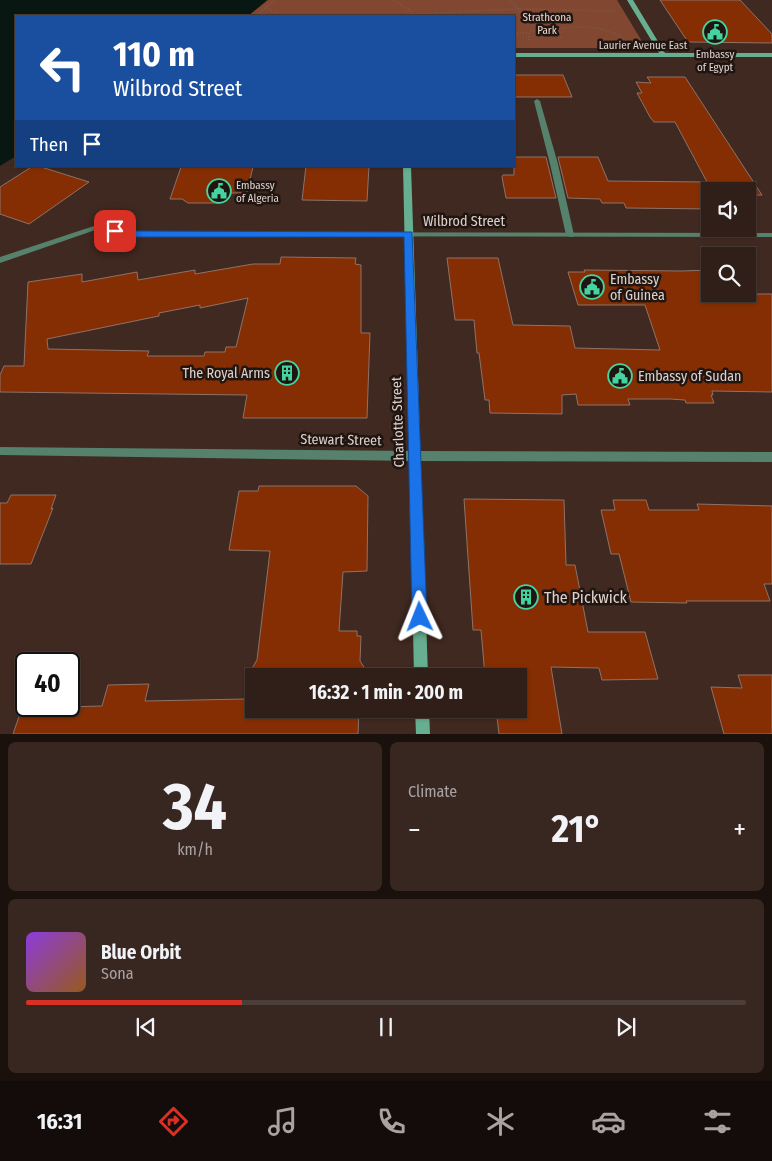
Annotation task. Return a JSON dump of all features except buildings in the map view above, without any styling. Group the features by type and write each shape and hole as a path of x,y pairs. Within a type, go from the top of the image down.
{"street":[{"path":"630,0 663,55"},
{"name":"Laurier Avenue East","path":"515,55 772,55"},
{"path":"537,101 570,235"},
{"name":"Charlotte Street","path":"408,167 421,668"},
{"name":"Wilbrod Street","path":"0,260 97,228 133,234 772,235"},
{"name":"Stewart Street","path":"0,451 415,456 772,457"},
{"path":"422,718 423,734"}],"path":[{"path":"256,15 275,0"},
{"path":"393,0 413,13"},
{"path":"510,0 536,29"},
{"path":"266,8 281,15"},
{"path":"389,15 518,9 637,11"},
{"path":"515,33 528,33 536,29 598,27 617,33 624,39"},
{"path":"550,30 561,36 564,44"},
{"path":"528,33 530,44"}],"green space":[{"name":"Strathcona Park","path":"268,0 617,0 646,48 515,48 515,15 249,15"}],"shaded area":[{"path":"0,0 267,0 249,15 15,15 15,157 0,166"}],"place":[{"name":"Embassy of Egypt","path":"715,32"},
{"name":"Embassy of Algeria","path":"219,191"},
{"name":"Embassy of Guinea","path":"592,287"},
{"name":"The Royal Arms","path":"287,373"},
{"name":"Embassy of Sudan","path":"620,376"},
{"name":"The Pickwick","path":"526,597"}],"route":[{"path":"115,231 133,234 409,234 420,617"}]}
